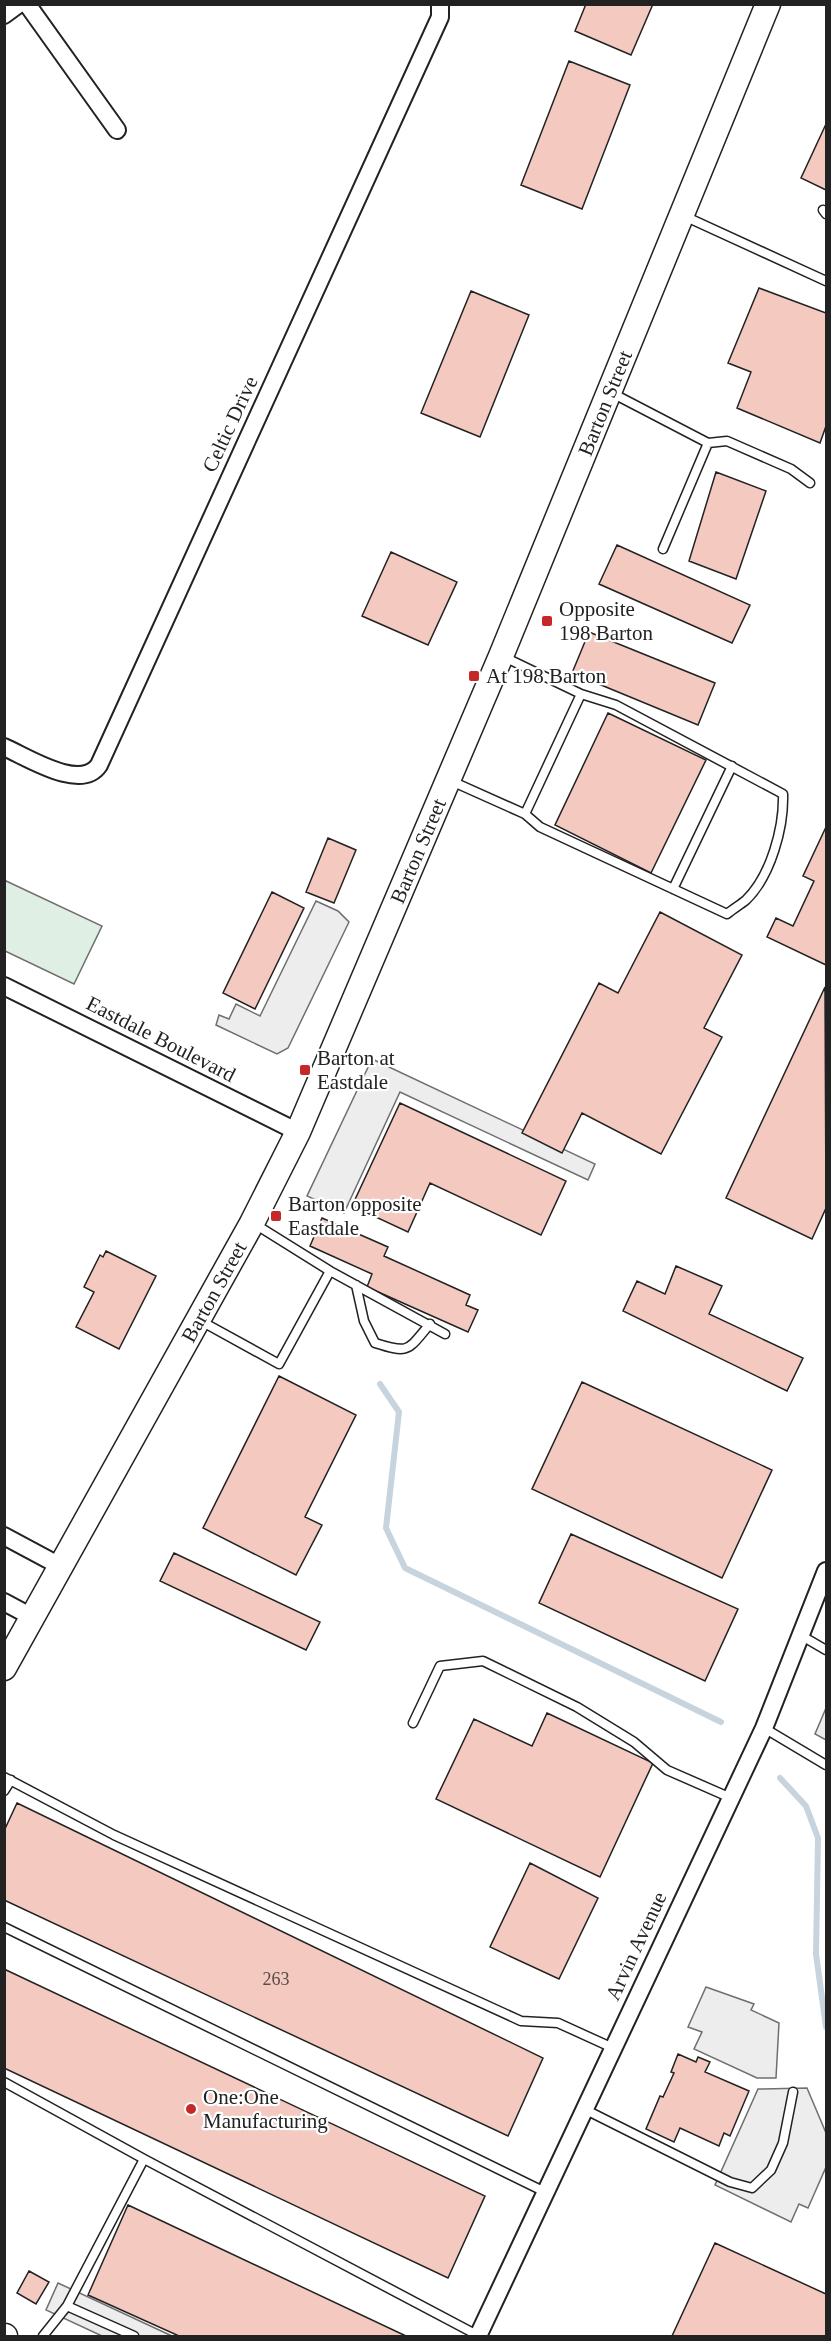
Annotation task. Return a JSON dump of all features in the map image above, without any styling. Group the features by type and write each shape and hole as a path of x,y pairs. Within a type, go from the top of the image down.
{"main road":[{"name":"Barton Street","path":"4,1668 199,1320 298,1132 501,656 768,4"}],"street":[{"path":"4,15 19,4"},
{"path":"27,4 117,130"},
{"name":"Celtic Drive","path":"4,747 69,776 86,775 95,771 99,765 440,18 440,4"},
{"name":"Eastdale Boulevard","path":"4,986 298,1132"},
{"path":"4,1536 60,1566"},
{"name":"Arvin Avenue","path":"478,2336 764,1728 826,1571"},
{"path":"4,1602 32,1617"}],"lane":[{"path":"682,214 826,281"},
{"path":"609,392 708,443 727,441 791,469 810,483"},
{"path":"663,549 708,443"},
{"path":"448,780 525,814 540,827 727,914 747,899 769,863 784,815 783,794 616,705 581,694 501,656"},
{"path":"525,814 581,694"},
{"path":"673,889 732,766"},
{"path":"252,1223 330,1271 445,1334"},
{"path":"199,1320 279,1364 330,1271"},
{"path":"356,1285 364,1321 375,1343 400,1350 412,1346 430,1324"},
{"path":"802,1636 826,1650"},
{"path":"413,1723 440,1665 483,1661 577,1707 634,1742 667,1770 731,1798"},
{"path":"764,1728 826,1765"},
{"path":"4,1791 8,1779 114,1835 521,2021 558,2023 613,2048"},
{"path":"4,1927 545,2192"},
{"path":"4,2082 478,2336"},
{"path":"584,2109 730,2182 752,2188 771,2170 783,2143 793,2092"},
{"path":"43,2337 68,2306 144,2159"},
{"path":"68,2306 134,2337"}],"green space":[{"path":"4,880 102,926 74,984 5,951"}],"shaded area":[{"path":"316,901 338,911 349,922 288,1048 277,1054 216,1025 219,1015 229,1019 236,1004 260,1016"},
{"path":"372,1059 595,1164 588,1180 400,1092 344,1213 307,1196"},
{"path":"826,1708 826,1740 815,1734"},
{"path":"706,1987 754,2004 751,2010 779,2023 776,2078 757,2078 694,2049 702,2032 688,2027"},
{"path":"807,2088 826,2133 826,2167 808,2208 799,2204 791,2222 715,2185 758,2089"},
{"path":"58,2283 172,2336 102,2336 46,2310"}],"building":[{"path":"586,4 653,4 631,55 575,31"},
{"path":"569,61 630,85 582,209 521,185"},
{"path":"826,124 826,190 801,178"},
{"path":"759,288 826,313 826,426 820,443 737,408 751,372 728,363"},
{"path":"471,291 529,315 480,437 421,413"},
{"path":"716,472 766,491 736,579 689,561"},
{"path":"617,545 750,605 732,643 599,584"},
{"path":"391,552 457,582 428,645 362,616"},
{"path":"589,632 715,683 698,725 572,673"},
{"path":"608,713 706,760 651,873 555,825"},
{"path":"826,827 826,965 767,937 776,918 793,926 814,881 803,876"},
{"path":"328,838 356,850 334,903 306,892"},
{"path":"272,892 304,908 255,1009 223,993"},
{"path":"660,912 742,955 704,1028 722,1037 661,1154 582,1113 562,1153 522,1133 599,983 618,993"},
{"path":"825,987 826,1208 812,1239 726,1198"},
{"path":"400,1103 566,1181 541,1235 430,1183 408,1232 352,1206"},
{"path":"322,1218 388,1247 384,1256 470,1295 466,1305 478,1310 468,1332 367,1287 372,1274 310,1246"},
{"path":"106,1251 156,1276 119,1349 76,1327 94,1292 84,1287 100,1255 103,1257"},
{"path":"676,1266 722,1286 709,1314 803,1358 787,1391 623,1311 637,1281 665,1294"},
{"path":"279,1376 356,1415 305,1517 322,1525 296,1575 203,1528"},
{"path":"582,1382 772,1470 722,1578 532,1489"},
{"path":"571,1534 738,1609 705,1681 539,1603"},
{"path":"174,1553 320,1622 306,1650 160,1581"},
{"path":"547,1713 653,1763 600,1877 436,1799 474,1719 532,1746"},
{"path":"17,1803 543,2058 508,2136 4,1900 4,1831"},
{"path":"530,1863 598,1898 559,1979 490,1947"},
{"path":"4,1969 485,2196 448,2278 4,2068"},
{"path":"678,2054 696,2062 698,2057 710,2062 705,2072 749,2091 730,2136 724,2133 719,2146 680,2128 674,2142 646,2129 660,2096 663,2097 674,2073 671,2072"},
{"path":"128,2205 406,2336 179,2336 88,2295"},
{"path":"715,2243 826,2294 826,2336 672,2336"},
{"path":"29,2271 49,2282 36,2304 17,2293"}],"waterway":[{"path":"380,1384 399,1412 386,1528 405,1568 721,1722"},
{"path":"780,1778 806,1806 818,1838 816,1954 826,2027"}],"place":[{"name":"Opposite 198 Barton","path":"547,621"},
{"name":"At 198 Barton","path":"474,676"},
{"name":"Barton at Eastdale","path":"305,1070"},
{"name":"Barton opposite Eastdale","path":"276,1216"},
{"name":"One:One Manufacturing","path":"191,2109"}]}
